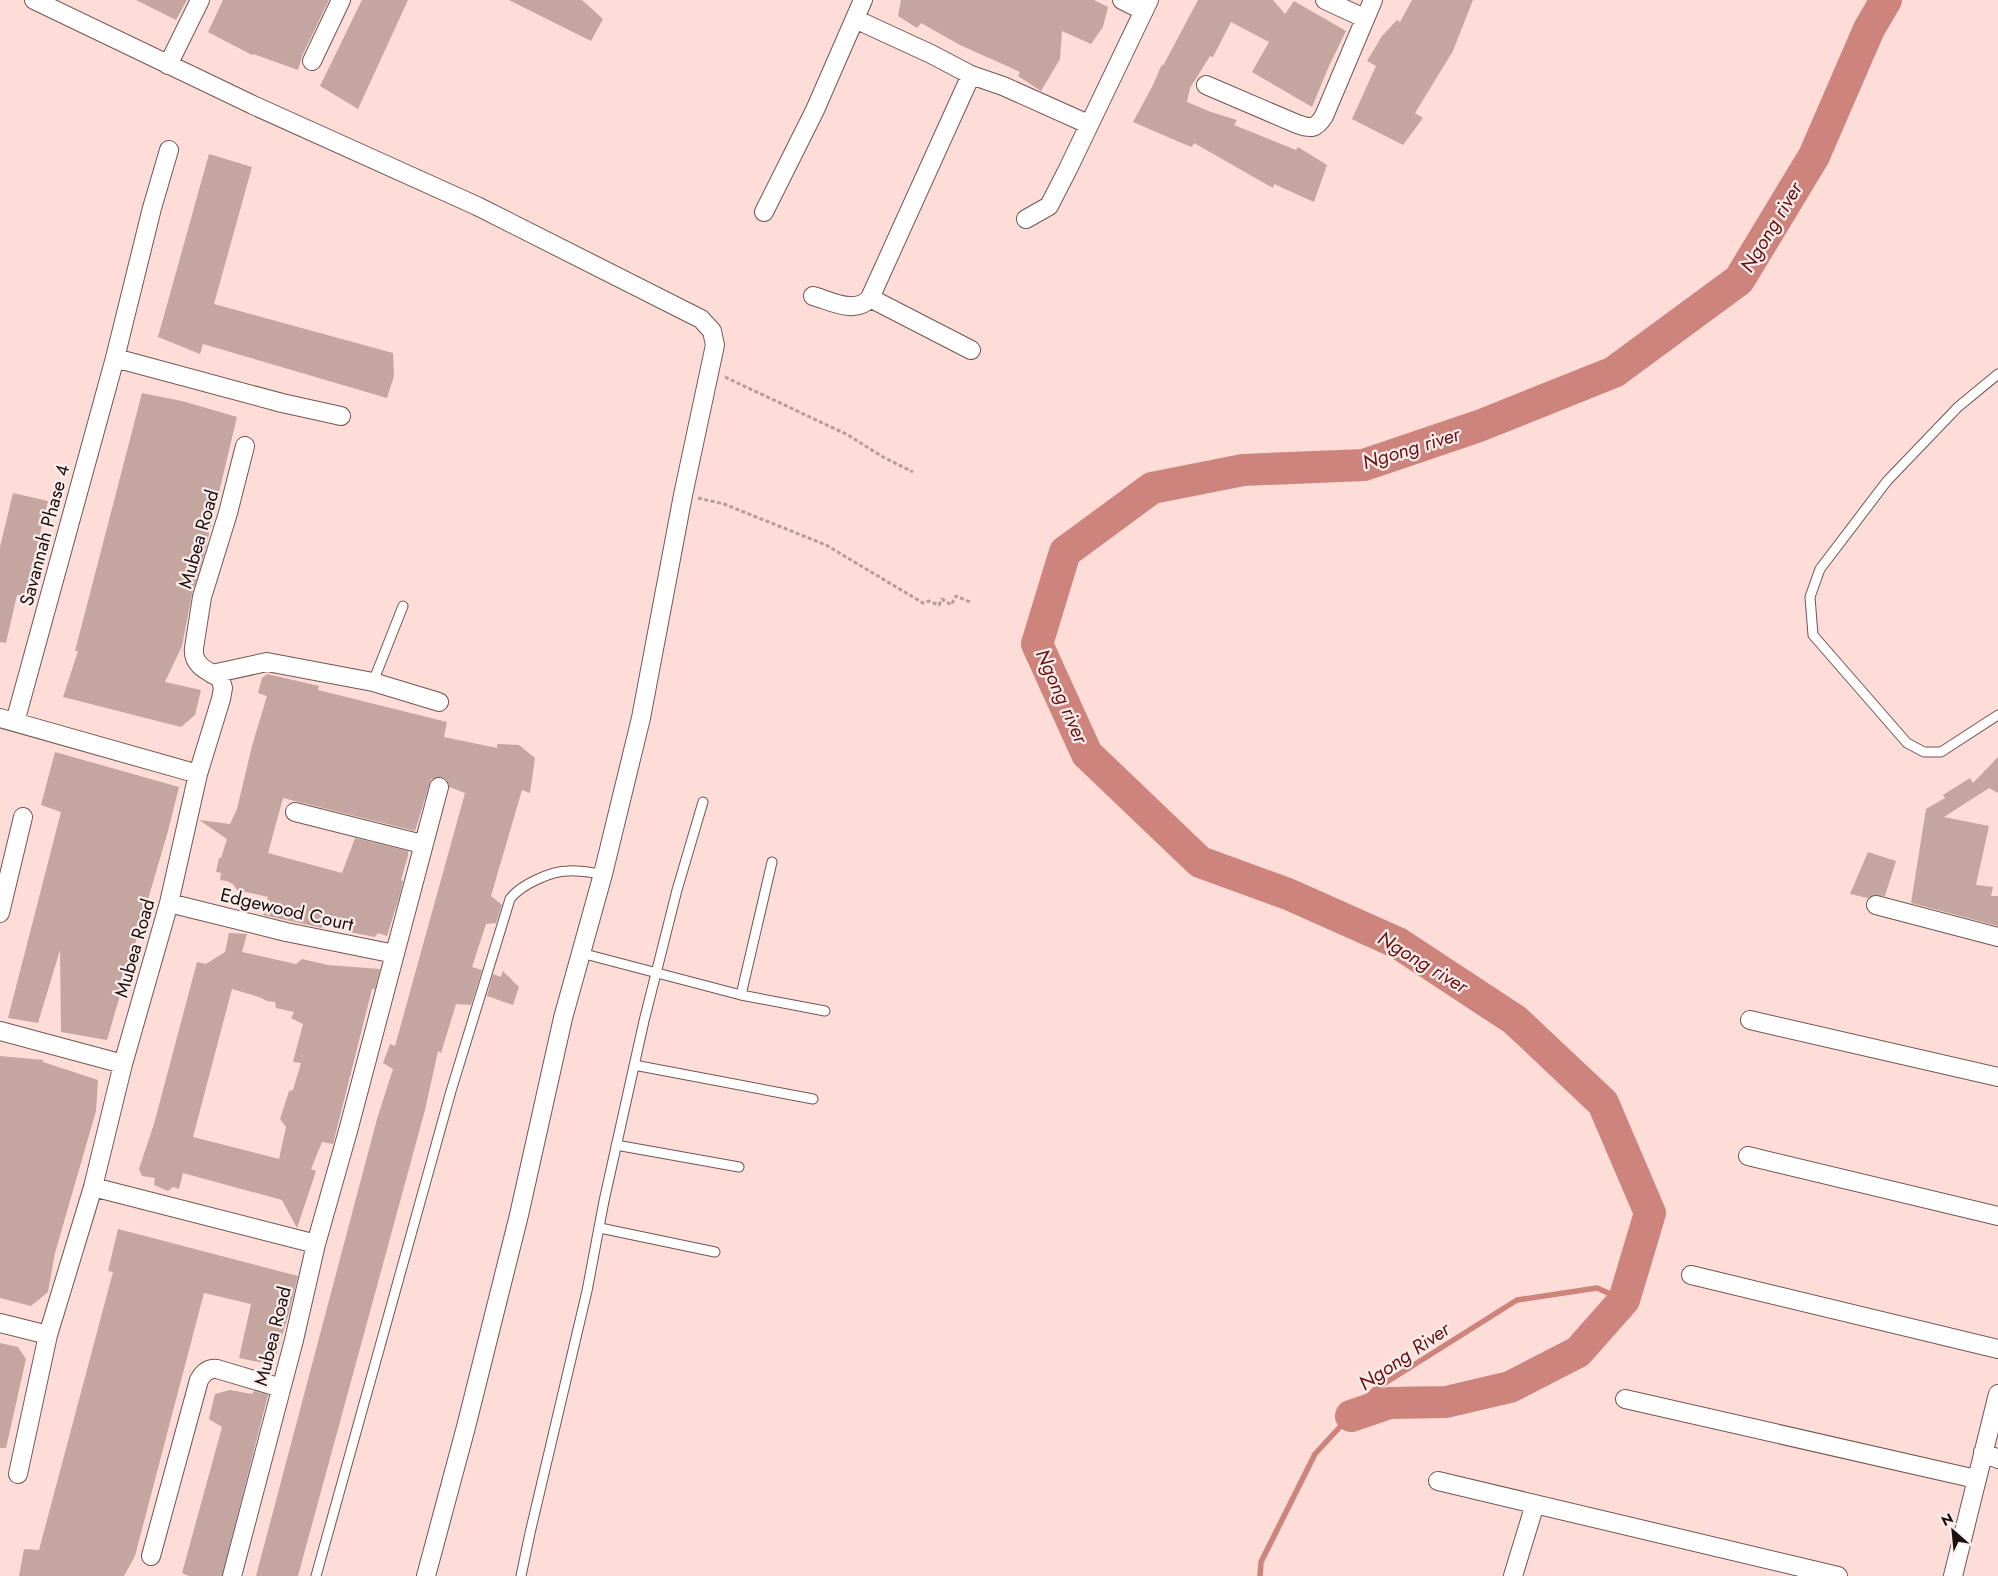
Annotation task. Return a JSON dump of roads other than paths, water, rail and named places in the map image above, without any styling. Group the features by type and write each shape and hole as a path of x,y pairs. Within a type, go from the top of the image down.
{"street":[{"path":"34,0 168,65 478,206 701,319 712,331 715,345 683,495 651,672 603,874 563,1018 514,1234 466,1427 426,1576"},
{"path":"168,65 200,0"},
{"path":"312,61 341,0"},
{"path":"764,212 815,110 864,0"},
{"path":"1026,219 1049,206 1147,6 1122,0"},
{"path":"1325,0 1364,18"},
{"path":"1206,85 1310,129 1317,126 1324,116 1373,0"},
{"path":"855,19 931,54 971,75 1003,86 1088,124"},
{"path":"813,296 853,307 865,304 870,298 971,75"},
{"name":"Savannah Phase 4","path":"169,150 152,208 115,358 7,720 198,774"},
{"path":"870,298 971,350"},
{"path":"115,358 282,404 341,416"},
{"name":"Mubea Road","path":"18,1474 48,1335 93,1187 123,1064 169,903 198,774 224,688 220,678 199,665 193,655 202,597 228,513 245,446"},
{"path":"212,674 267,662 374,682 439,702"},
{"name":"Mubea Road","path":"232,1576 316,1244 348,1131 438,788"},
{"path":"295,812 422,844"},
{"path":"0,913 24,817"},
{"name":"Edgewood Court","path":"169,903 286,932 395,954"},
{"path":"1876,905 1998,937"},
{"path":"1750,1020 1998,1077"},
{"path":"0,1031 123,1064"},
{"path":"1748,1156 1998,1216"},
{"path":"93,1187 316,1244"},
{"path":"1691,1275 1998,1349"},
{"path":"0,1323 48,1335"},
{"path":"150,1556 199,1380 202,1375 210,1369 217,1369 281,1388"},
{"path":"1952,1576 1976,1479 1990,1456 1998,1394"},
{"path":"1625,1399 1976,1479"},
{"path":"1438,1481 1838,1576"},
{"path":"1513,1576 1535,1504"}],"lane":[{"path":"1998,374 1958,407 1887,481 1820,569 1810,597 1813,635 1907,743 1924,752 1941,752 1998,715"},
{"path":"374,682 403,606"},
{"path":"522,1576 530,1532 587,1291 634,1065 677,890 703,802"},
{"path":"741,995 772,862"},
{"path":"316,1576 451,1091 510,900 515,892 524,886 560,872 570,870 603,874"},
{"path":"582,953 741,995 825,1011"},
{"path":"634,1065 813,1099"},
{"path":"616,1145 738,1167"},
{"path":"600,1228 716,1252"}],"waterway":[{"name":"Ngong river","path":"1351,1416 1389,1403 1446,1402 1510,1387 1578,1352 1624,1300 1650,1213 1603,1103 1515,1020 1398,943 1288,894 1200,862 1087,754 1037,644 1065,552 1152,488 1243,470 1364,465 1479,426 1614,372 1739,280 1814,156 1869,29 1886,0"},
{"name":"Ngong River","path":"1260,1576 1261,1562 1315,1454 1374,1390 1517,1300 1597,1288 1624,1300"}]}
